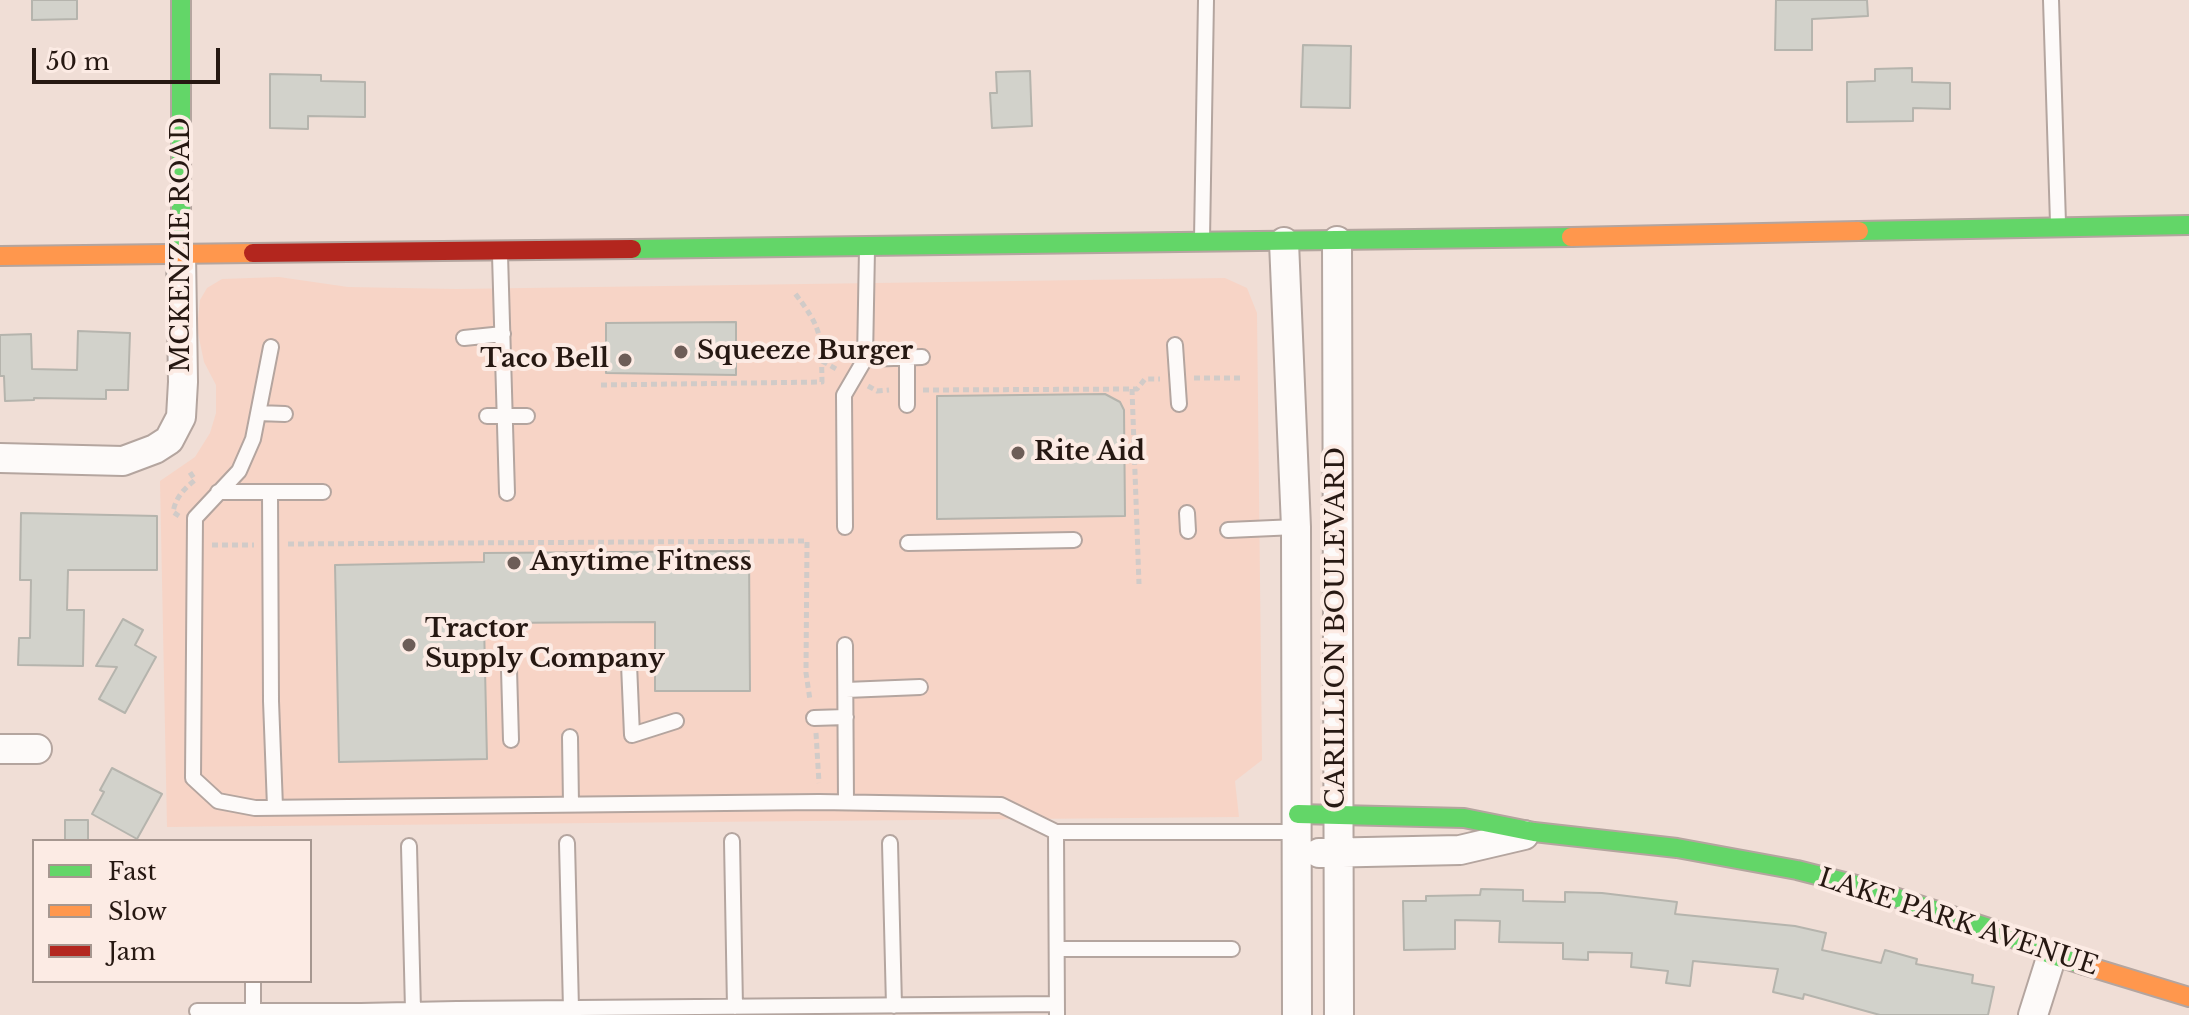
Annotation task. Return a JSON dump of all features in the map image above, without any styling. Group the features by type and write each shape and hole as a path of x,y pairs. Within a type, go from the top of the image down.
{"main road":[{"name":"MCKENZIE ROAD","path":"181,0 181,254"},
{"path":"0,256 1284,242 2189,225"},
{"name":"LAKE PARK AVENUE","path":"1298,833 1337,814 1464,818 1534,832 1677,848 1797,870 1864,887 1992,929 2052,955 2189,997"}],"street":[{"name":"CARILLION BOULEVARD","path":"1337,241 1339,1015"},
{"name":"CARILLION BOULEVARD","path":"1284,242 1296,527 1297,1015"},
{"name":"MCKENZIE ROAD","path":"0,458 123,461 169,440 181,417 181,254"},
{"path":"0,749 37,749"},
{"name":"LAKE PARK AVENUE","path":"1298,833 1337,852 1460,850 1534,832"},
{"path":"2033,1015 2052,955"}],"lane":[{"path":"1202,243 1206,0"},
{"path":"2051,0 2058,228"},
{"path":"845,527 844,395 865,359 867,246"},
{"path":"500,250 507,493"},
{"path":"464,338 503,334"},
{"path":"1175,345 1179,404"},
{"path":"271,347 253,439 239,471 195,518 193,778 218,801 255,808 819,802 1001,805 1056,832 1298,833"},
{"path":"907,357 907,398"},
{"path":"865,359 922,357"},
{"path":"258,413 285,414"},
{"path":"487,416 527,416"},
{"path":"827,420 844,420"},
{"path":"218,492 323,492"},
{"path":"270,492 275,807"},
{"path":"828,493 844,493"},
{"path":"1187,513 1188,531"},
{"path":"1228,530 1296,527"},
{"path":"908,543 1074,540"},
{"path":"845,645 846,802"},
{"path":"629,664 632,735 676,721"},
{"path":"509,669 511,740"},
{"path":"846,690 920,687"},
{"path":"814,718 846,717"},
{"path":"570,737 571,804"},
{"path":"197,1011 543,1012 735,1007 792,1011 894,1006 1057,1010 1056,832"},
{"path":"732,841 735,1007"},
{"path":"567,843 571,1009"},
{"path":"890,843 894,1006"},
{"path":"409,846 413,1010"},
{"path":"1057,949 1232,949"},
{"path":"253,983 253,1011"}],"path":[{"path":"601,385 822,382 821,337 815,319 794,292"},
{"path":"822,361 877,391 907,398 1137,389 1145,379 1242,378"},
{"path":"1132,389 1139,584"},
{"path":"189,471 195,480 180,492 173,512 209,530 210,545 807,541 806,673 818,746 819,802"}],"shaded area":[{"path":"279,277 348,287 456,289 1225,278 1247,288 1257,313 1262,760 1235,781 1239,817 167,827 160,481 195,457 210,433 216,413 216,385 204,362 197,328 200,300 207,288 222,279"}],"building":[{"path":"32,0 77,0 77,19 32,20"},
{"path":"1776,0 1867,0 1868,16 1812,19 1812,50 1775,50"},
{"path":"1303,45 1351,46 1350,108 1301,107"},
{"path":"1912,68 1912,82 1950,83 1950,109 1913,108 1913,121 1847,122 1847,82 1875,81 1875,69"},
{"path":"1030,71 1032,126 992,128 990,93 997,93 996,72"},
{"path":"270,74 321,75 321,81 365,82 365,117 308,116 308,129 270,128"},
{"path":"736,322 736,375 606,373 606,323"},
{"path":"78,331 130,333 128,390 106,390 106,399 34,398 5,401 4,376 0,376 0,335 31,334 32,369 77,370"},
{"path":"1105,394 1120,402 1124,410 1125,516 937,519 937,396"},
{"path":"21,513 157,516 157,570 68,570 67,610 84,610 83,666 18,665 19,638 30,638 31,580 20,580"},
{"path":"749,551 750,691 655,691 655,622 484,623 487,759 339,762 335,565 484,562 484,553"},
{"path":"123,619 143,630 135,645 156,657 125,713 99,699 117,667 96,666"},
{"path":"112,768 162,794 137,839 92,814"},
{"path":"65,820 88,820 88,839 65,839"},
{"path":"1481,889 1523,890 1523,901 1565,902 1565,892 1677,902 1675,914 1795,926 1826,933 1822,950 1881,963 1885,950 1917,959 1916,964 1973,975 1972,983 1994,987 1988,1015 1880,1015 1804,994 1803,999 1773,992 1778,969 1693,961 1690,986 1666,983 1668,971 1631,967 1632,953 1588,952 1588,960 1563,959 1563,943 1499,942 1500,921 1455,920 1455,949 1404,950 1403,901 1426,901 1426,896 1480,895"}],"traffic: fast":[{"path":"181,0 181,254"},
{"path":"1859,231 2189,225"},
{"path":"632,249 1571,237"},
{"path":"1298,814 1464,818 1534,832 1677,848 1797,870 1864,887 1992,929 2084,965"}],"traffic: slow":[{"path":"1571,237 1859,231"},
{"path":"0,256 253,253"},
{"path":"2084,965 2189,997"}],"traffic: jam":[{"path":"253,253 632,249"}],"place":[{"name":"Squeeze Burger","path":"681,352"},
{"name":"Taco Bell","path":"625,360"},
{"name":"Rite Aid","path":"1018,453"},
{"name":"Anytime Fitness","path":"514,563"},
{"name":"Tractor Supply Company","path":"409,645"}]}
